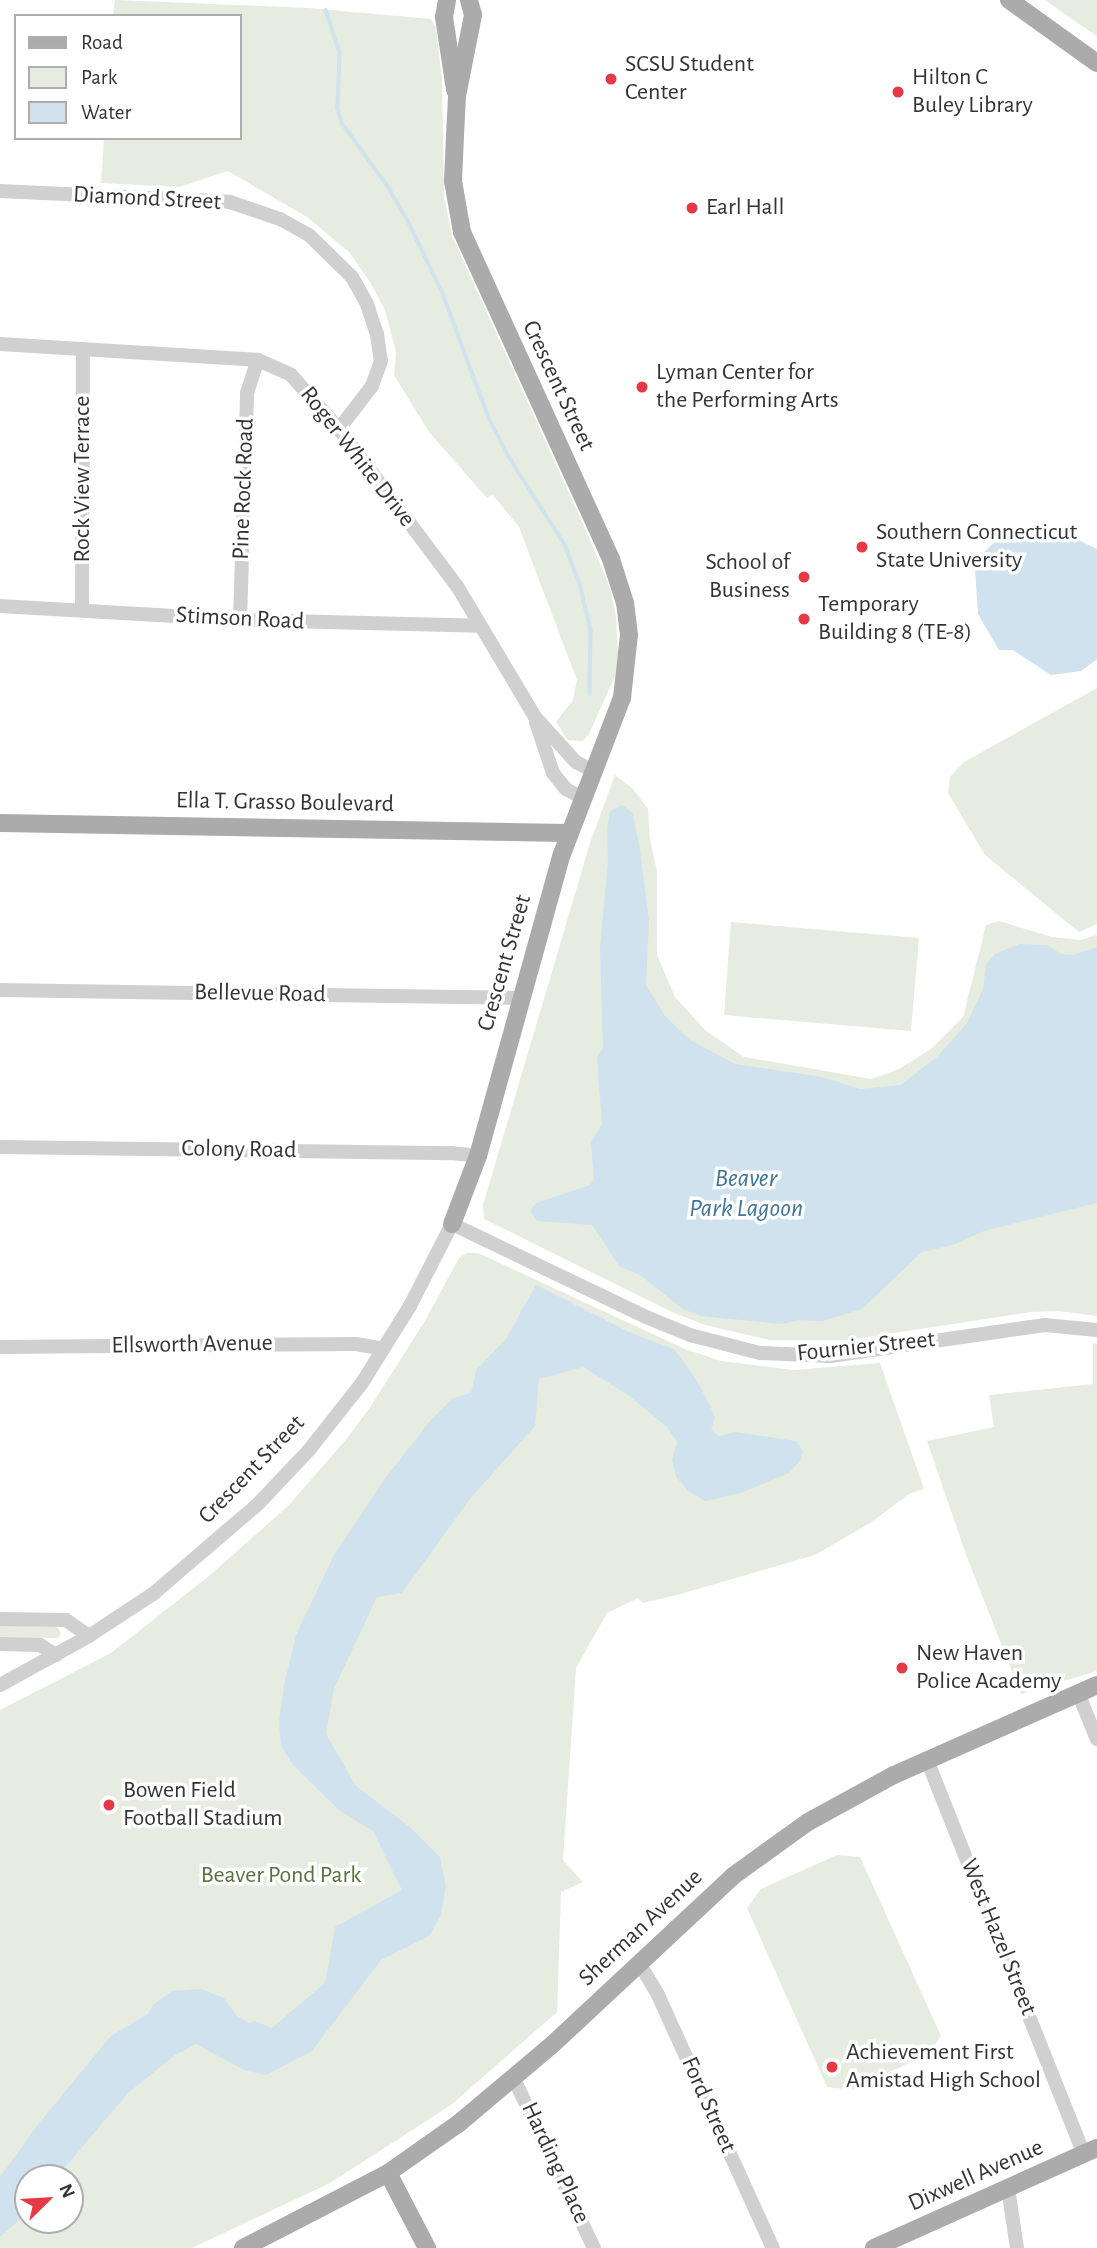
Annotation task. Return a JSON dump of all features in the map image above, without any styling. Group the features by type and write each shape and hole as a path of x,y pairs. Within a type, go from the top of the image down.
{"main road":[{"name":"Crescent Street","path":"447,0 444,17 457,96"},
{"name":"Crescent Street","path":"452,1224 478,1156 569,832 614,721 626,679 629,635 625,603 611,559 462,232 453,181 457,96 473,15 469,0"},
{"path":"994,0 1047,27"},
{"path":"1009,0 1097,63"},
{"name":"Ella T. Grasso Boulevard","path":"0,823 569,832"},
{"name":"Sherman Avenue","path":"243,2248 388,2173 458,2124 514,2079 733,1876 780,1841 869,1787 1097,1685"},
{"name":"Dixwell Avenue","path":"874,2248 1091,2151"},
{"path":"388,2173 427,2248"}],"street":[{"name":"Diamond Street","path":"0,191 230,202 280,219 309,235 333,255 352,277 367,304 377,334 381,361 372,386 339,429"},
{"name":"Roger White Drive","path":"0,344 258,360 291,375 339,429 457,586 535,717 576,762 593,771"},
{"name":"Rock View Terrace","path":"82,610 83,349"},
{"name":"Pine Rock Road","path":"240,620 247,393 258,360"},
{"name":"Stimson Road","path":"0,606 240,620 480,626"},
{"name":"Roger White Drive","path":"535,717 553,773 566,789 582,798"},
{"name":"Bellevue Road","path":"0,990 521,998"},
{"name":"Colony Road","path":"0,1147 451,1153 478,1156"},
{"name":"Fournier Street","path":"452,1224 646,1317 690,1335 760,1353 830,1356 1045,1325 1097,1330"},
{"name":"Crescent Street","path":"0,1685 89,1636 153,1594 239,1524 342,1410 383,1349 439,1254 452,1224"},
{"name":"Ellsworth Avenue","path":"0,1347 356,1344 383,1349"},
{"path":"0,1619 66,1620 89,1636"},
{"path":"0,1644 40,1645 56,1655"},
{"path":"1078,1693 1097,1739"},
{"name":"West Hazel Street","path":"927,1760 1091,2151"},
{"name":"Ford Street","path":"639,1963 658,1995 773,2248"},
{"name":"Harding Place","path":"514,2079 594,2248"},
{"path":"1008,2188 1017,2248"}],"green space":[{"path":"115,0 308,8 431,19 436,28 442,78 444,196 452,236 588,535 610,588 616,616 618,654 615,676 589,734 583,741 568,740 556,722 573,700 577,680 519,527 493,495 487,498 429,432 394,375 396,352 385,310 349,252 307,217 228,171 179,187 101,183 104,140 242,140 242,14 113,14"},
{"path":"1045,0 1097,0 1097,36 1076,22"},
{"path":"1097,688 1097,924 1079,932 985,855 948,793 950,777 964,762"},
{"name":"Beaver Park Lagoon","path":"615,775 633,789 648,809 650,840 657,871 657,955 675,997 706,1031 744,1057 871,1079 899,1069 931,1049 963,1017 986,925 999,921 1052,937 1081,940 1097,935 1097,1316 1059,1311 1031,1312 848,1340 769,1340 705,1325 672,1312 484,1219 483,1205 590,843"},
{"path":"731,922 919,938 911,1031 724,1015"},
{"name":"Beaver Pond Park","path":"466,1253 478,1253 685,1349 721,1361 794,1370 880,1363 924,1489 909,1494 870,1523 815,1555 677,1595 643,1603 638,1598 607,1613 576,1668 563,1860 583,1882 561,1892 557,2012 451,2105 330,2183 192,2248 0,2248 0,1710 111,1653 209,1576 288,1506 369,1409 425,1321 459,1258"},
{"path":"1093,1343 1097,1344 1097,1671 1021,1694 967,1557 927,1441 994,1427 989,1395 1093,1384"},
{"path":"0,1626 57,1626 61,1634 58,1638 0,1638"},
{"path":"837,1855 860,1857 941,2036 928,2054 851,2090 827,2087 747,1908 761,1889"}],"water":[{"path":"1030,532 1070,536 1097,549 1097,659 1081,671 1051,675 1013,650 999,650 978,614 975,569 983,553 998,539"},
{"name":"Beaver Park Lagoon","path":"622,805 633,813 640,850 649,921 646,985 665,1016 690,1040 735,1064 822,1077 860,1089 901,1085 938,1056 967,1023 983,989 986,965 995,954 1019,944 1047,945 1061,954 1073,955 1097,947 1097,1203 984,1231 953,1245 922,1252 862,1309 823,1321 800,1320 781,1324 700,1316 683,1309 640,1275 619,1266 592,1225 537,1221 530,1211 536,1203 590,1185 594,1179 591,1143 602,1124 597,1058 603,1048 600,948 608,860 607,828 610,811"},
{"path":"536,1285 631,1333 674,1349 696,1379 710,1406 715,1418 711,1430 719,1436 735,1432 796,1441 803,1451 801,1460 789,1473 741,1493 705,1501 688,1491 676,1477 672,1460 677,1442 667,1427 628,1395 583,1367 539,1379 535,1426 469,1500 402,1593 377,1597 334,1689 326,1734 356,1786 411,1828 440,1857 446,1886 441,1915 429,1936 381,1960 312,2051 266,2075 244,2070 196,2044 175,2055 128,2093 68,2164 14,2164 14,2224 0,2237 0,2177 40,2122 111,2036 148,2014 153,2005 172,1991 201,1989 224,1998 236,2015 249,2023 254,2021 272,2028 325,1983 335,1927 402,1890 373,1831 340,1811 293,1765 281,1746 279,1722 284,1685 296,1635 334,1555 384,1480 430,1421 453,1398 471,1393 476,1370 506,1339"}],"waterway":[{"path":"326,10 340,53 338,108 342,123 387,185 408,221 442,291 489,418 506,452 565,545 580,584 591,630 590,694"}],"place":[{"name":"SCSU Student Center","path":"611,79"},
{"name":"Hilton C Buley Library","path":"898,92"},
{"name":"Earl Hall","path":"692,208"},
{"name":"Lyman Center for the Performing Arts","path":"642,387"},
{"name":"Southern Connecticut State University","path":"862,547"},
{"name":"School of Business","path":"804,577"},
{"name":"Temporary Building 8 (TE-8)","path":"804,619"},
{"name":"New Haven Police Academy","path":"902,1668"},
{"name":"Bowen Field Football Stadium","path":"109,1805"},
{"name":"Achievement First Amistad High School","path":"832,2067"}]}
